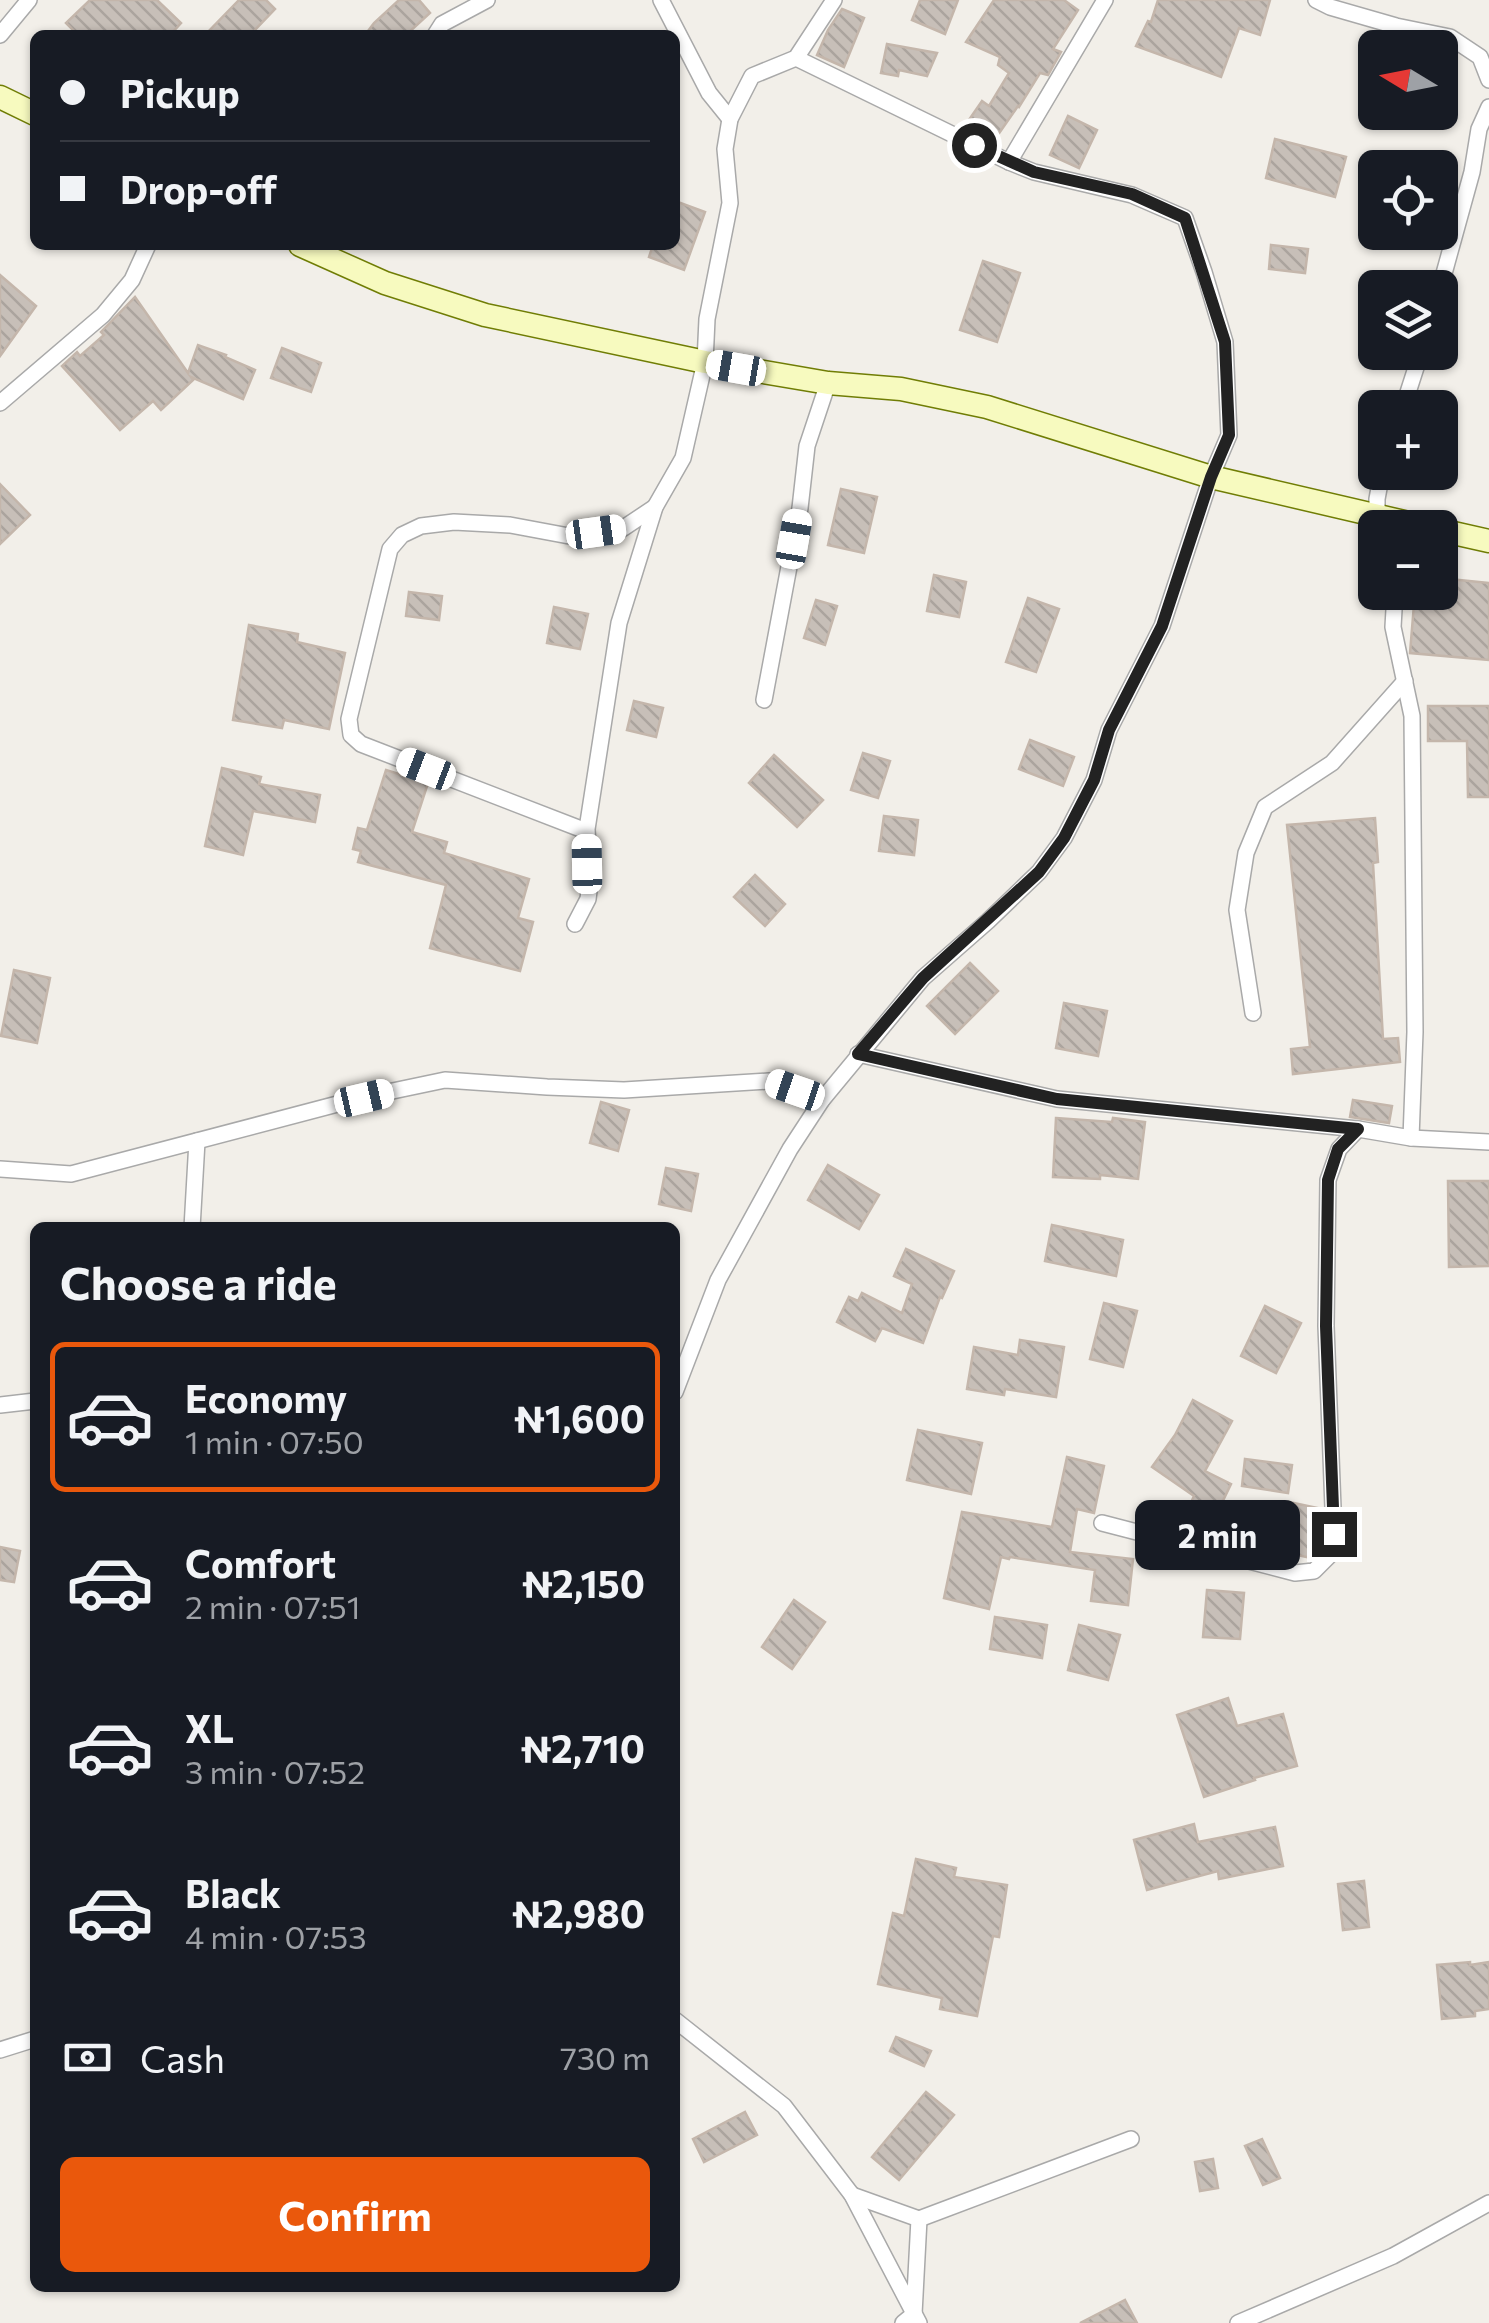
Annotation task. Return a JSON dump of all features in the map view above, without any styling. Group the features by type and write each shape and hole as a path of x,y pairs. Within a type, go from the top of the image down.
{"street":[{"path":"438,30 442,24 487,0"},
{"path":"661,0 677,30"},
{"path":"575,924 588,898 586,831 620,624 655,508 683,458 705,362 707,318 730,203 725,149 730,118 752,76 796,58 834,0"},
{"path":"1009,162 1106,0"},
{"path":"1316,0 1330,8 1450,37 1480,57 1489,80"},
{"path":"0,35 26,2"},
{"path":"680,36 709,92 730,118"},
{"path":"680,1379 718,1280 790,1149 822,1100 923,978 1039,872 1064,838 1094,780 1109,730 1162,626 1211,477 1229,435 1225,342 1185,218 1132,194 1034,172 1009,162 796,58"},
{"path":"0,97 30,112"},
{"path":"1445,270 1472,172 1479,128 1489,106"},
{"path":"0,403 103,315 132,280 146,250"},
{"path":"314,250 385,283 485,314 705,362 828,384 901,389 987,407 1211,477 1358,511"},
{"path":"764,700 800,508 807,446 828,384"},
{"path":"586,831 362,744 351,735 349,719 390,549 402,535 420,526 454,522 569,536 622,529 655,508"},
{"path":"1458,534 1489,542"},
{"path":"1394,610 1393,626 1412,716 1416,1032 1411,1138"},
{"path":"1253,1012 1237,910 1246,853 1265,807 1332,763 1406,681"},
{"path":"858,1054 1057,1099 1358,1129 1411,1138 1489,1142"},
{"path":"0,1168 71,1174 445,1080 624,1090 769,1081 822,1100"},
{"path":"1102,1523 1295,1573 1314,1571 1330,1556 1334,1534 1326,1326 1328,1180 1338,1149 1358,1129"},
{"path":"192,1222 197,1141"},
{"path":"0,1406 30,1402"},
{"path":"680,2024 784,2106 852,2195 912,2320"},
{"path":"0,2050 30,2041"},
{"path":"852,2195 920,2220 1131,2139"},
{"path":"1238,2323 1392,2256 1489,2203"},
{"path":"912,2320 920,2220"}],"building":[{"path":"90,0 157,0 181,23 175,30 73,30 66,23"},
{"path":"239,0 266,0 275,9 255,30 210,30"},
{"path":"399,0 419,0 430,13 411,30 369,30"},
{"path":"920,0 958,0 945,34 912,20"},
{"path":"994,0 1064,0 1078,10 1053,49 1061,52 1048,75 1040,73 993,142 964,127 982,101 989,106 1009,73 998,65 1000,57 966,42"},
{"path":"1158,0 1270,0 1260,35 1239,28 1221,77 1136,46 1148,21 1151,22"},
{"path":"842,9 864,18 844,67 817,55"},
{"path":"887,44 937,53 927,76 899,70 898,76 881,73"},
{"path":"1068,116 1097,130 1079,168 1050,155"},
{"path":"1275,139 1346,157 1335,197 1266,178"},
{"path":"680,203 705,212 684,270 649,257 651,250 680,250"},
{"path":"1271,245 1308,249 1305,273 1269,269"},
{"path":"983,261 1020,273 997,342 960,330"},
{"path":"0,275 36,306 0,356"},
{"path":"135,297 188,373 198,345 255,370 243,399 191,377 193,380 161,410 153,401 120,430 62,366 104,335 101,332"},
{"path":"282,348 321,363 311,392 271,378"},
{"path":"0,484 30,515 0,544"},
{"path":"841,489 877,497 864,553 828,545"},
{"path":"934,575 966,582 959,617 927,611"},
{"path":"1458,580 1489,583 1489,660 1410,653 1414,610 1458,610"},
{"path":"409,592 442,596 439,620 406,616"},
{"path":"1028,598 1059,609 1036,672 1006,662"},
{"path":"816,600 837,606 825,645 804,638"},
{"path":"554,607 588,614 580,649 547,643"},
{"path":"249,625 298,634 297,642 345,653 329,729 284,720 282,728 233,720"},
{"path":"634,701 663,708 656,737 627,730"},
{"path":"1428,706 1489,706 1489,797 1468,797 1467,741 1428,741"},
{"path":"1030,740 1074,757 1063,786 1019,769"},
{"path":"863,753 890,761 878,798 851,790"},
{"path":"774,755 823,800 797,827 749,783"},
{"path":"222,768 261,777 259,784 320,795 315,822 253,811 243,855 205,846"},
{"path":"386,770 428,783 412,832 447,842 444,853 529,879 518,918 533,922 520,971 430,948 446,885 358,862 361,851 353,849 358,828 367,830"},
{"path":"884,816 918,820 914,855 879,851"},
{"path":"1375,818 1378,862 1373,863 1383,1039 1398,1038 1400,1062 1293,1074 1291,1049 1310,1047 1287,825"},
{"path":"755,875 785,904 765,926 734,897"},
{"path":"970,963 998,991 955,1034 927,1006"},
{"path":"14,970 50,978 37,1043 1,1036"},
{"path":"1064,1003 1107,1011 1098,1056 1056,1048"},
{"path":"1353,1100 1392,1106 1389,1123 1350,1117"},
{"path":"601,1102 629,1110 618,1151 590,1143"},
{"path":"1056,1118 1145,1122 1138,1179 1100,1175 1100,1179 1053,1177"},
{"path":"828,1165 879,1195 859,1229 808,1200"},
{"path":"666,1168 698,1174 691,1211 659,1204"},
{"path":"1448,1181 1489,1181 1489,1266 1449,1267"},
{"path":"1052,1225 1123,1240 1116,1276 1045,1261"},
{"path":"906,1249 954,1271 923,1343 882,1328 875,1341 837,1322 849,1297 858,1301 862,1293 902,1313 912,1284 894,1276"},
{"path":"1104,1303 1137,1311 1123,1367 1090,1359"},
{"path":"1265,1306 1301,1323 1276,1373 1241,1356"},
{"path":"1020,1340 1064,1347 1056,1397 1005,1389 1004,1395 967,1389 974,1347 1018,1355"},
{"path":"1193,1400 1232,1421 1205,1471 1231,1484 1206,1536 1181,1524 1194,1496 1152,1467"},
{"path":"918,1430 982,1443 971,1494 907,1480"},
{"path":"1067,1457 1104,1466 1094,1513 1077,1509 1070,1552 1133,1559 1128,1605 1091,1601 1095,1570 1010,1557 1001,1557 989,1609 944,1598 962,1512 1052,1527"},
{"path":"1245,1459 1292,1465 1288,1493 1242,1486"},
{"path":"1289,1502 1322,1509 1311,1558 1279,1551"},
{"path":"0,1547 20,1551 14,1582 0,1580"},
{"path":"1207,1590 1244,1593 1240,1639 1203,1637"},
{"path":"794,1600 825,1622 792,1669 762,1647"},
{"path":"995,1617 1047,1625 1042,1658 990,1649"},
{"path":"1079,1625 1120,1635 1108,1680 1068,1670"},
{"path":"1228,1698 1237,1726 1283,1714 1297,1766 1204,1797 1177,1715"},
{"path":"1194,1824 1198,1842 1275,1827 1283,1866 1219,1879 1218,1871 1147,1890 1134,1840"},
{"path":"916,1859 956,1868 954,1877 1007,1885 999,1937 993,1936 977,2016 940,2009 942,1998 878,1984 893,1913 904,1916"},
{"path":"1364,1881 1369,1927 1343,1930 1338,1884"},
{"path":"1489,1962 1489,2009 1475,2011 1475,2016 1442,2019 1437,1965"},
{"path":"896,2037 931,2051 924,2066 890,2051"},
{"path":"926,2092 954,2115 899,2180 872,2157"},
{"path":"745,2112 757,2135 704,2162 693,2139"},
{"path":"1262,2139 1280,2178 1263,2185 1245,2146"},
{"path":"1213,2159 1218,2188 1200,2191 1195,2162"},
{"path":"1125,2300 1137,2323 1080,2323"}],"route":[{"path":"974,145 1034,172 1132,194 1185,218 1225,342 1229,435 1211,477 1162,626 1109,730 1094,780 1064,838 1039,872 923,978 858,1054 1057,1099 1358,1129 1338,1149 1328,1180 1326,1326 1334,1534"}]}
